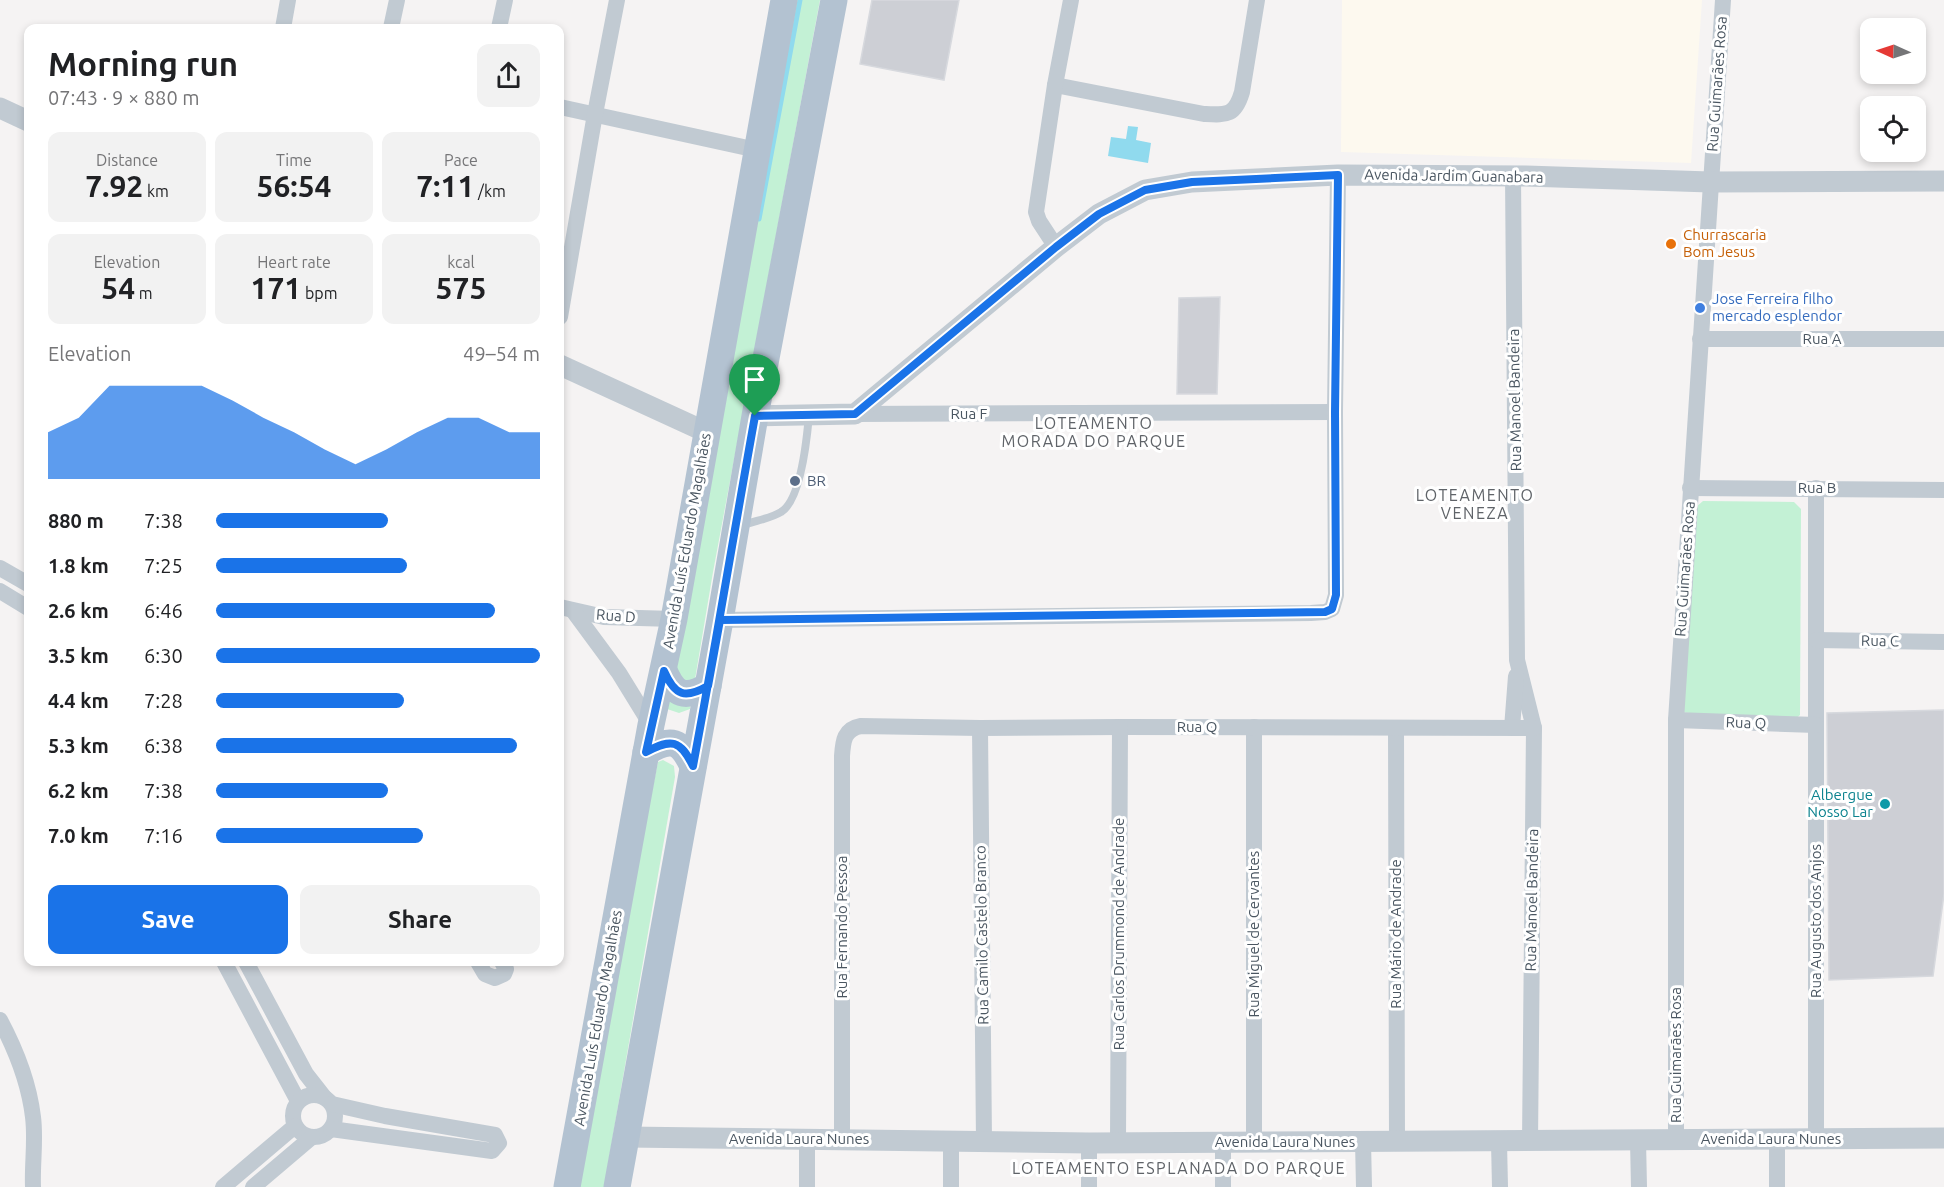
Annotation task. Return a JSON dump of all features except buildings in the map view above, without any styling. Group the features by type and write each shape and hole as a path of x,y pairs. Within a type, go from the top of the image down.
{"main road":[{"name":"Avenida Luís Eduardo Magalhães","path":"567,1187 651,725 674,619 784,0"},
{"path":"617,1187 755,416 834,0"},
{"path":"664,671 670,684 677,691 685,694 694,693 708,686"},
{"path":"646,752 668,742 676,744 684,749 693,766"}],"street":[{"path":"284,24 288,0"},
{"path":"392,24 397,0"},
{"path":"500,24 505,0"},
{"path":"564,294 617,0"},
{"path":"1056,247 1039,221 1036,212 1055,85 1071,0"},
{"path":"1055,85 1204,114 1221,115 1232,112 1238,106 1242,92 1257,0"},
{"name":"Rua Guimarães Rosa","path":"1676,1139 1676,720 1723,0"},
{"path":"0,108 24,119"},
{"path":"564,108 757,150"},
{"path":"720,620 1318,613 1332,609 1336,587 1335,412 1338,175"},
{"name":"Avenida Jardim Guanabara","path":"855,414 1056,247 1099,214 1145,190 1192,182 1338,175 1512,176 1710,182 1944,181"},
{"name":"Rua Manoel Bandeira","path":"1512,176 1517,660 1512,728"},
{"name":"Rua A","path":"1700,339 1944,339"},
{"path":"564,367 706,432"},
{"name":"Rua F","path":"855,414 1335,412"},
{"path":"755,416 855,414"},
{"name":"Rua B","path":"1690,488 1944,490"},
{"name":"Rua Augusto dos Anjos","path":"1816,488 1816,1138"},
{"path":"0,568 24,582"},
{"path":"0,591 24,606"},
{"path":"567,610 619,673 651,725"},
{"name":"Rua D","path":"567,610 604,617 674,619"},
{"name":"Rua C","path":"1816,640 1944,642"},
{"name":"Rua Manoel Bandeira","path":"1517,660 1534,728 1530,1142"},
{"name":"Rua Q","path":"1676,720 1816,725"},
{"name":"Rua Q","path":"861,726 1534,728"},
{"name":"Rua Fernando Pessoa","path":"842,1139 842,750 846,734 853,728 861,726"},
{"name":"Rua Carlos Drummond de Andrade","path":"1118,1141 1120,727"},
{"name":"Rua Miguel de Cervantes","path":"1254,727 1254,1142"},
{"name":"Rua Camilo Castelo Branco","path":"980,728 984,1141"},
{"name":"Rua Mário de Andrade","path":"1396,728 1397,1140"},
{"path":"226,966 298,1101"},
{"path":"248,966 306,1074 328,1101 335,1117 330,1129 322,1136 312,1137 302,1133 295,1126 293,1113 298,1101 315,1094 328,1101 385,1116 495,1135 499,1143 492,1151 330,1129"},
{"path":"480,966 484,974 495,978 504,974 506,969 504,966"},
{"path":"0,1020 6,1041 26,1082 33,1118 33,1187"},
{"path":"223,1187 295,1126"},
{"path":"253,1187 312,1137"},
{"name":"Avenida Laura Nunes","path":"627,1137 1089,1143 1118,1141 1530,1142 1944,1138"},
{"path":"807,1139 807,1187"},
{"path":"1777,1139 1777,1187"},
{"path":"951,1140 951,1187"},
{"path":"1638,1140 1639,1187"},
{"path":"1363,1141 1364,1187"},
{"path":"1223,1142 1223,1187"},
{"path":"1499,1142 1500,1187"},
{"path":"1089,1143 1089,1187"}],"lane":[{"path":"735,528 782,512 794,495 803,461 809,415"}],"shaded area":[{"path":"1342,0 1702,0 1691,163 1341,152"}],"green space":[{"path":"788,0 820,0 713,572 690,709 679,713 667,709"},
{"path":"1703,501 1794,502 1801,509 1800,715 1792,722 1679,712 1696,507"},
{"path":"663,760 674,766 675,777 604,1187 571,1187 658,762"}],"water":[{"path":"1128,126 1138,127 1136,140 1151,143 1148,163 1108,156 1111,137 1126,139"}],"waterway":[{"path":"759,219 800,0"}],"place":[{"name":"Churrascaria Bom Jesus","path":"1671,244"},
{"name":"Jose Ferreira filho mercado esplendor","path":"1700,308"},
{"name":"BR","path":"795,481"},
{"name":"Albergue Nosso Lar","path":"1885,804"}],"district":[{"name":"LOTEAMENTO MORADA DO PARQUE","path":"1094,432"},
{"name":"LOTEAMENTO VENEZA","path":"1475,504"},
{"name":"LOTEAMENTO ESPLANADA DO PARQUE","path":"1179,1168"}],"route":[{"path":"755,416 720,620 708,686 693,766 684,749 676,744 668,742 660,744 646,752 664,671 670,684 677,691 685,694 694,693 708,686 720,620 1325,612 1332,609 1336,595 1335,412 1338,175 1192,182 1145,190 1099,214 1056,247 855,414 755,416"}]}
